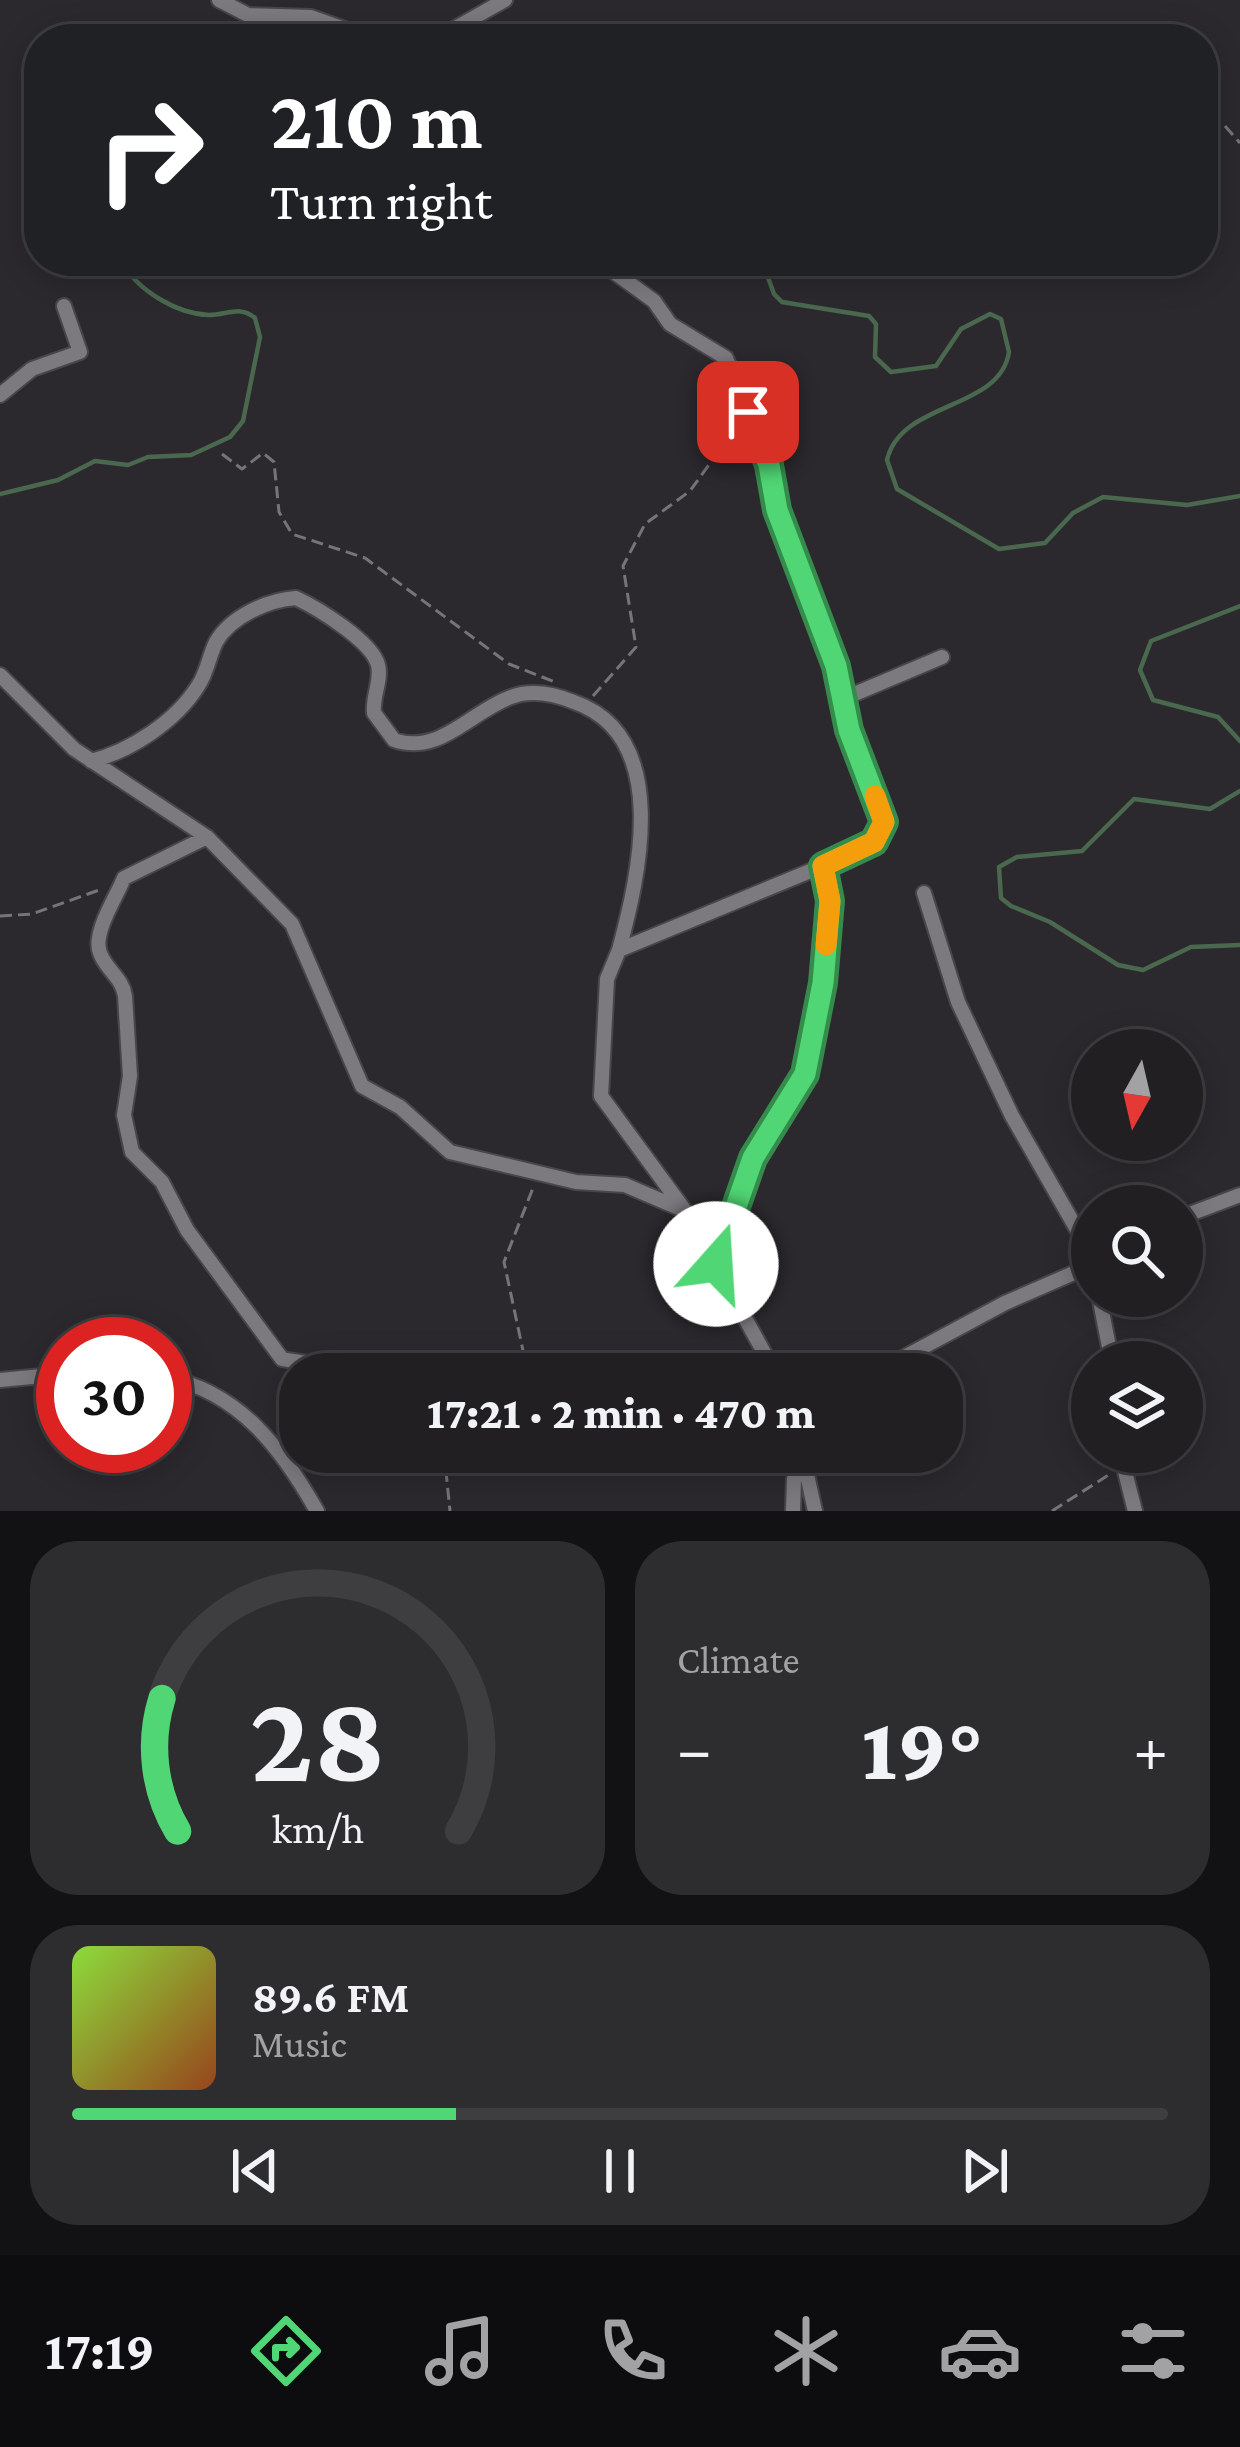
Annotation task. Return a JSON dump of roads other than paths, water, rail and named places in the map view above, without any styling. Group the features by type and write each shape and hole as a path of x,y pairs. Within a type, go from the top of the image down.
{"street":[{"path":"219,0 256,17 311,16 333,24"},
{"path":"463,24 505,0"},
{"path":"619,276 654,301 670,324 721,351 748,412 845,698 849,730 884,822 874,842 619,950"},
{"path":"0,395 32,369 80,352 64,306"},
{"path":"91,761 151,734 180,707 197,689 218,640 239,618 296,598 338,622 374,656 379,671 374,713 394,740 418,745 526,693 579,703 613,727 628,751 642,809 635,891 607,979 601,1096 686,1212 765,1353"},
{"path":"845,698 942,657"},
{"path":"0,675 48,726 91,761 207,837 295,928 356,1081 400,1107 450,1152 576,1182 633,1187 686,1212"},
{"path":"207,837 124,878 98,946 123,983 130,1076 124,1115 134,1157 162,1182 188,1230 279,1355"},
{"path":"716,1264 753,1158 805,1074 823,983 830,901 823,866"},
{"path":"924,893 958,1002 1012,1116 1071,1219"},
{"path":"1203,1209 1240,1195"},
{"path":"912,1353 1005,1303 1071,1277"},
{"path":"0,1380 36,1376"},
{"path":"192,1386 254,1421 281,1449 317,1511"},
{"path":"793,1511 799,1473"},
{"path":"806,1473 815,1511"},
{"path":"1124,1473 1135,1511"}],"waterway":[{"path":"0,494 58,480 95,461 128,465 148,457 191,455 230,437 243,421 260,337 255,318 239,311 197,314 171,305 132,276"},
{"path":"767,276 782,302 869,316 876,324 875,357 891,372 936,366 961,329 990,314 1001,319 1009,352 1002,371 970,396 911,426 896,441 887,460 897,489 999,549 1045,543 1073,513 1103,497 1187,505 1240,496"},
{"path":"1240,606 1151,641 1140,670 1153,700 1218,717 1240,741"},
{"path":"1240,791 1210,809 1134,799 1082,851 1017,857 999,867 1001,898 1118,965 1143,970 1191,947 1240,945"}]}
